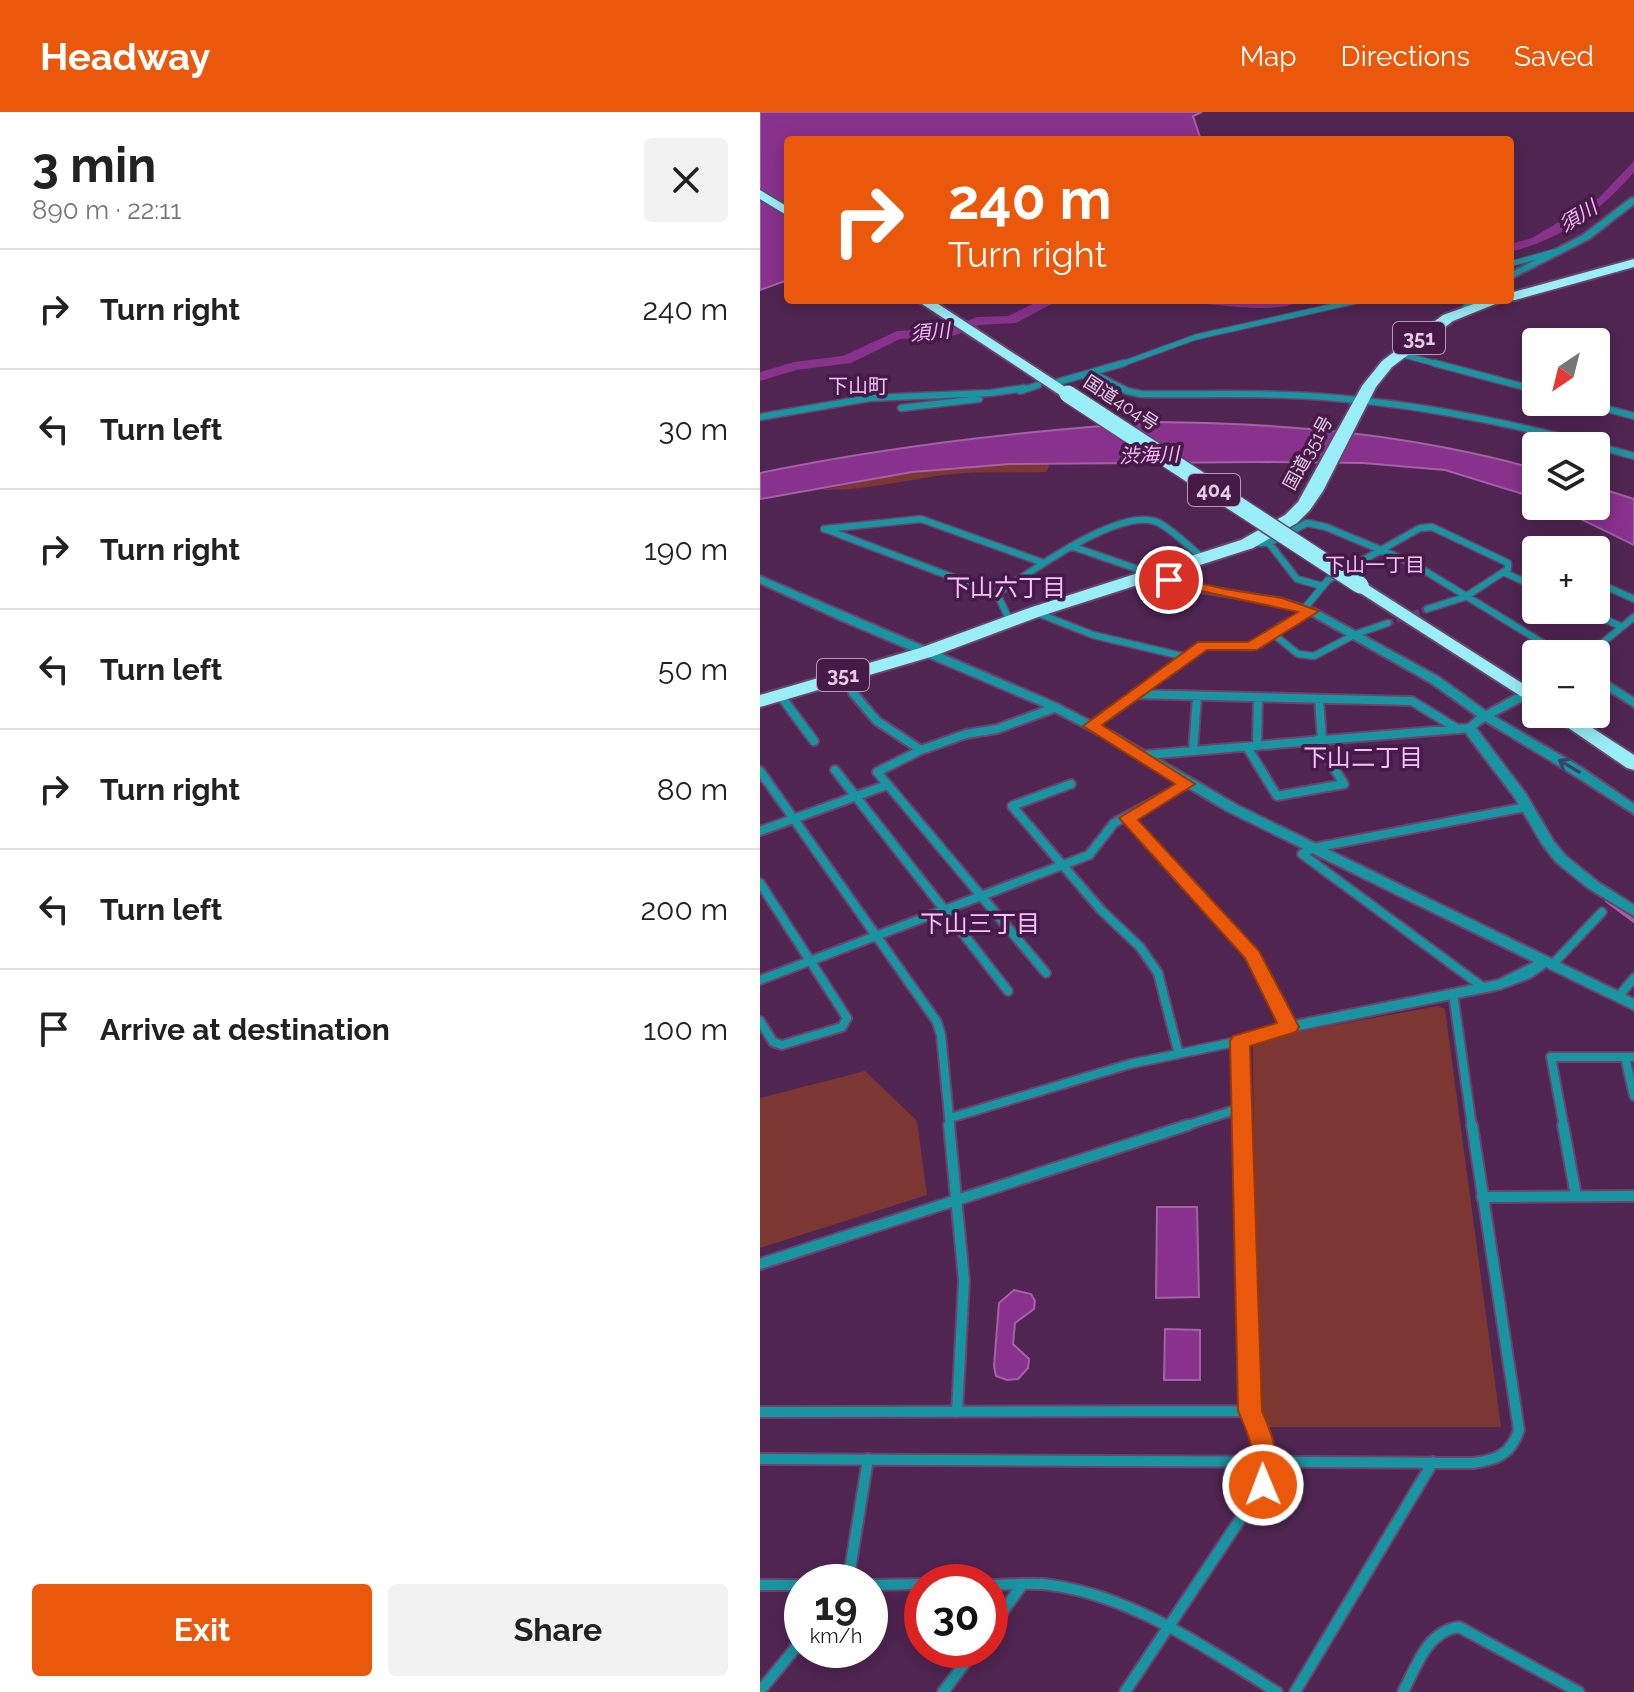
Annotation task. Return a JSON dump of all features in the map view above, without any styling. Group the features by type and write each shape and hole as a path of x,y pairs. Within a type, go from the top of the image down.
{"highway":[{"path":"760,194 784,209"},
{"path":"1514,296 1634,263"},
{"name":"国道404号","path":"929,304 1063,388 1522,695"},
{"name":"国道351号","path":"760,701 927,652 1035,612 1247,544 1291,519 1315,491 1378,373 1428,331 1470,305"},
{"path":"1579,728 1634,764"}],"street":[{"path":"1514,274 1595,231 1634,200"},
{"path":"1514,263 1558,251"},
{"path":"1063,388 1196,337 1343,304"},
{"path":"1399,353 1522,386"},
{"path":"1094,374 1127,391 1141,394 1233,392 1361,402 1506,425 1634,456"},
{"path":"760,417 870,398 991,393 1038,385"},
{"path":"901,408 999,396 1024,388"},
{"path":"1610,410 1634,416"},
{"path":"1011,623 997,594 824,529 921,519 1044,563"},
{"path":"997,594 1089,534 1150,520 1158,522 1203,558"},
{"path":"1247,544 1269,543 1307,523 1313,524 1382,549 1428,572 1537,640"},
{"path":"1091,726 1186,657 1209,644 1252,647 1308,610 1322,586 1420,528 1432,527 1508,563 1508,569 1465,597 1427,609"},
{"path":"1269,543 1297,579 1322,586"},
{"path":"1071,546 1195,588 1282,602 1308,610 1435,680 1485,716 1574,769 1634,810"},
{"path":"1503,572 1522,581"},
{"path":"760,579 1091,726 1144,755 1187,784 1634,1005"},
{"path":"1610,588 1634,599"},
{"path":"1035,612 1093,635 1186,657"},
{"path":"1604,640 1634,617"},
{"path":"1610,621 1620,626"},
{"path":"1271,632 1298,654 1314,656 1356,634 1388,623"},
{"path":"839,676 877,721 921,750"},
{"path":"1610,687 1634,703"},
{"path":"1134,694 1412,701 1463,728 1526,807 1561,859 1593,885 1634,911"},
{"path":"780,695 814,741"},
{"path":"1193,751 1197,696"},
{"path":"1257,746 1258,697"},
{"path":"1247,747 1277,796 1344,784 1319,740 1319,699"},
{"path":"1144,755 1463,728 1522,701"},
{"path":"1046,973 877,772 921,750 966,734 997,729 1054,708"},
{"path":"835,770 1008,991"},
{"path":"760,771 937,1022 950,1118 964,1280 957,1412"},
{"path":"1071,784 1012,806 1101,910 1140,947 1158,973 1178,1051"},
{"path":"760,980 1089,855 1108,828 1118,820 1128,818 1187,784"},
{"path":"760,831 887,785"},
{"path":"1484,988 1303,857 1313,848 1526,807"},
{"path":"1128,818 1253,955 1289,1027"},
{"path":"760,883 847,1018 842,1027 782,1045 773,1042 760,1021"},
{"path":"950,1118 1178,1051 1240,1041 1289,1027 1484,988 1548,963 1602,912"},
{"path":"1618,997 1634,978"},
{"path":"760,1459 1433,1462 1502,1459 1512,1450 1519,1430 1453,993"},
{"path":"1125,1692 1263,1485 1265,1460 1260,1434 1250,1411 1240,1041"},
{"path":"1576,1196 1551,1057 1629,1057 1634,1096"},
{"path":"760,1264 1241,1108"},
{"path":"1482,1197 1634,1196"},
{"path":"760,1412 1250,1411"},
{"path":"851,1564 868,1459"},
{"path":"1295,1692 1433,1462"},
{"path":"760,1585 784,1585"},
{"path":"1008,1585 1048,1585 1095,1594 1168,1627 1277,1692"},
{"path":"1008,1604 1022,1585"},
{"path":"1403,1692 1436,1633 1448,1626 1459,1627 1479,1637 1579,1692"},
{"path":"760,1691 784,1662"},
{"path":"943,1692 961,1668"}],"shaded area":[{"path":"1048,464 1049,467 1046,472 952,474 870,487 821,490 912,472"},
{"path":"1438,1006 1445,1009 1501,1427 1267,1427 1256,1387 1253,1046 1258,1039"},
{"path":"865,1071 917,1121 927,1195 760,1248 760,1098"}],"water":[{"path":"760,112 1202,112 1193,116 1200,136 784,136 784,281 760,290"},
{"name":"渋海川","path":"1155,422 1299,428 1395,439 1522,465 1522,494 1445,470 1363,463 1259,462 1010,464 912,472 760,499 760,473 858,455 1055,430"},
{"path":"1610,491 1634,499 1634,545 1583,520 1610,520"},
{"path":"1157,1207 1197,1207 1199,1297 1156,1298"},
{"path":"1014,1290 1031,1294 1035,1301 1034,1309 1015,1323 1013,1344 1029,1359 1028,1368 1018,1379 1007,1380 996,1376 994,1366 999,1303"},
{"path":"1165,1329 1200,1330 1200,1380 1164,1380"}],"waterway":[{"name":"須川","path":"1514,247 1537,241 1603,201 1634,165"},
{"name":"須川","path":"760,377 794,366 846,360 897,335 953,332 977,321 1011,320 1044,304"},
{"path":"1607,901 1634,921"}],"tunnel":[{"path":"1388,623 1427,609"}],"district":[{"name":"下山町","path":"858,386"},
{"name":"下山一丁目","path":"1375,565"},
{"name":"下山六丁目","path":"1006,588"},
{"name":"下山二丁目","path":"1363,758"},
{"name":"下山三丁目","path":"980,924"}],"route":[{"path":"1169,580 1225,594 1282,602 1311,611 1282,625 1252,647 1204,646 1091,726 1144,755 1187,784 1128,818 1253,955 1289,1027 1240,1041 1250,1411 1260,1434 1267,1470 1263,1485"}]}
